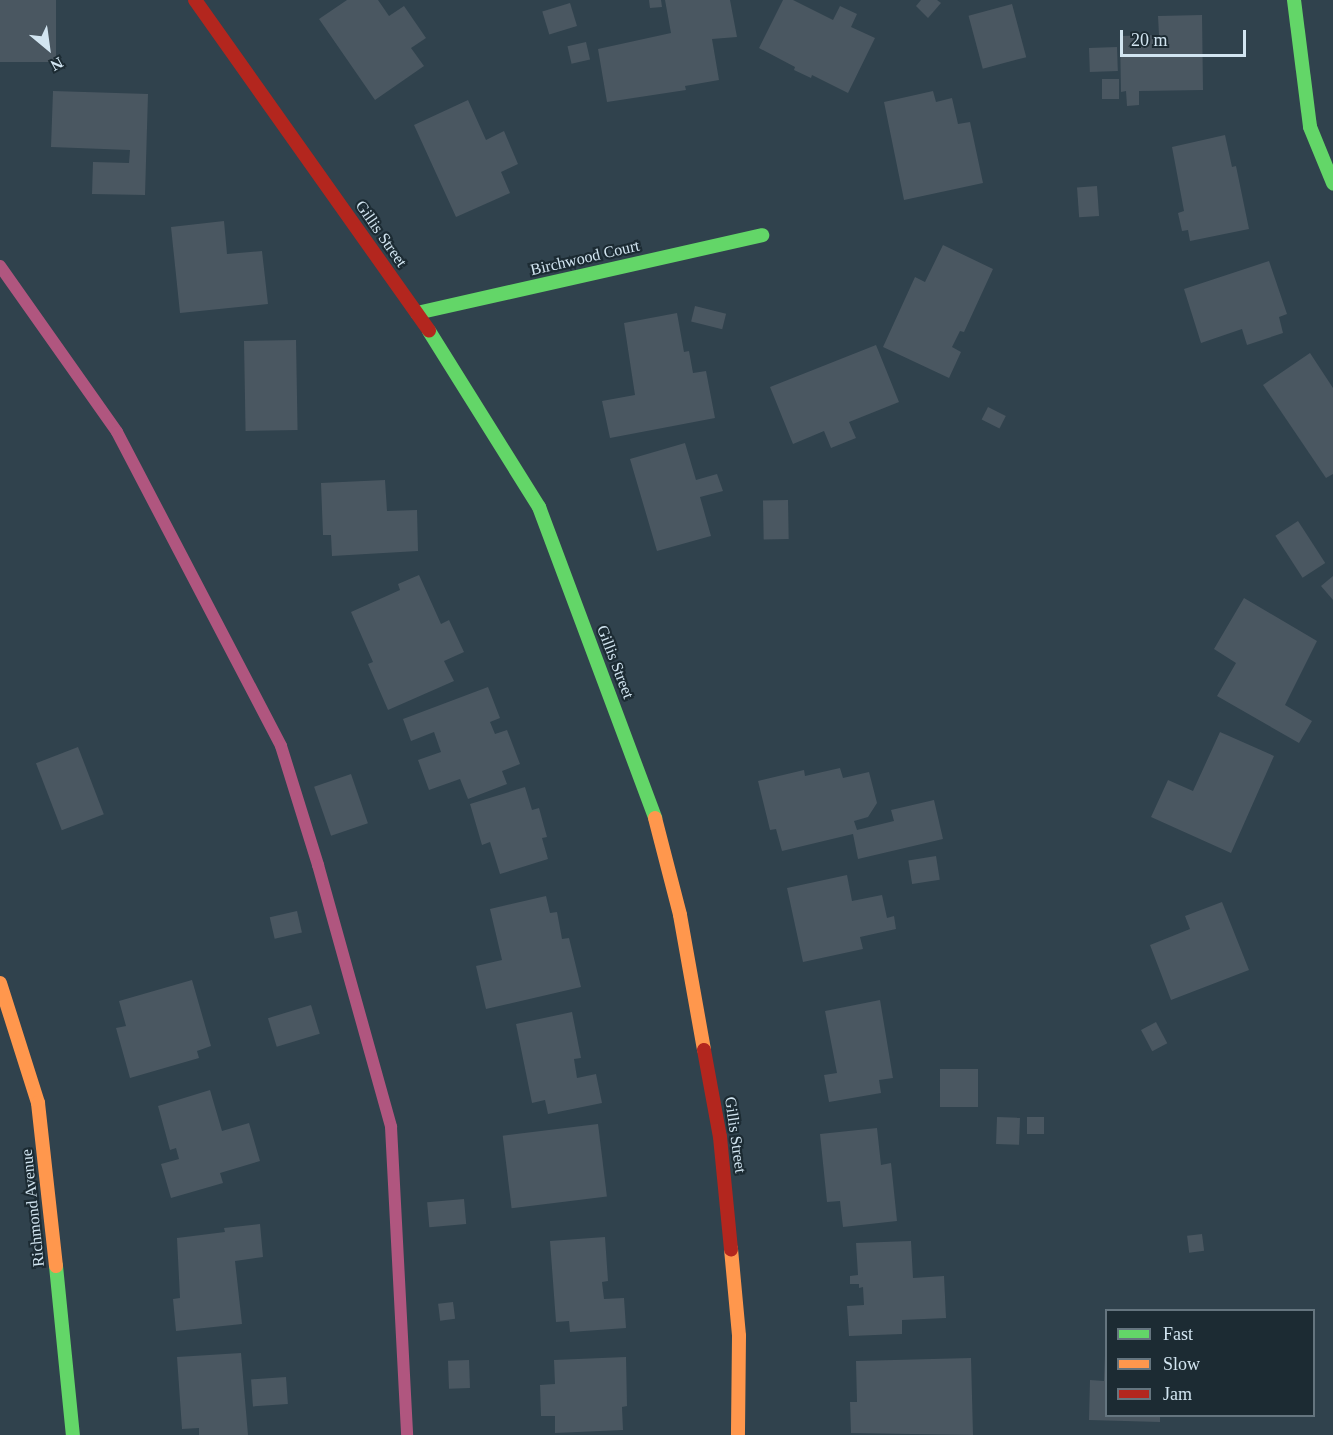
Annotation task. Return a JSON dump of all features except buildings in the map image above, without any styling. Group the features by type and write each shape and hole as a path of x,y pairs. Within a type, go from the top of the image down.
{"street":[{"name":"Gillis Street","path":"195,0 417,313 539,507 652,806 680,915 720,1137 739,1336 738,1435"},
{"path":"1294,0 1310,127 1333,183"},
{"name":"Birchwood Court","path":"417,313 762,235"},
{"name":"Richmond Avenue","path":"0,983 38,1103 73,1435"}],"waterway":[{"path":"0,266 117,432 281,746 318,865 391,1127 407,1435"}],"traffic: fast":[{"path":"1294,0 1310,127 1333,183"},
{"path":"417,313 762,235"},
{"path":"429,331 539,507 655,818"},
{"path":"56,1266 73,1435"}],"traffic: slow":[{"path":"655,818 680,915 704,1050"},
{"path":"0,983 38,1103 56,1266"},
{"path":"731,1249 739,1336 738,1435"}],"traffic: jam":[{"path":"195,0 429,331"},
{"path":"704,1050 720,1137 731,1249"}]}
